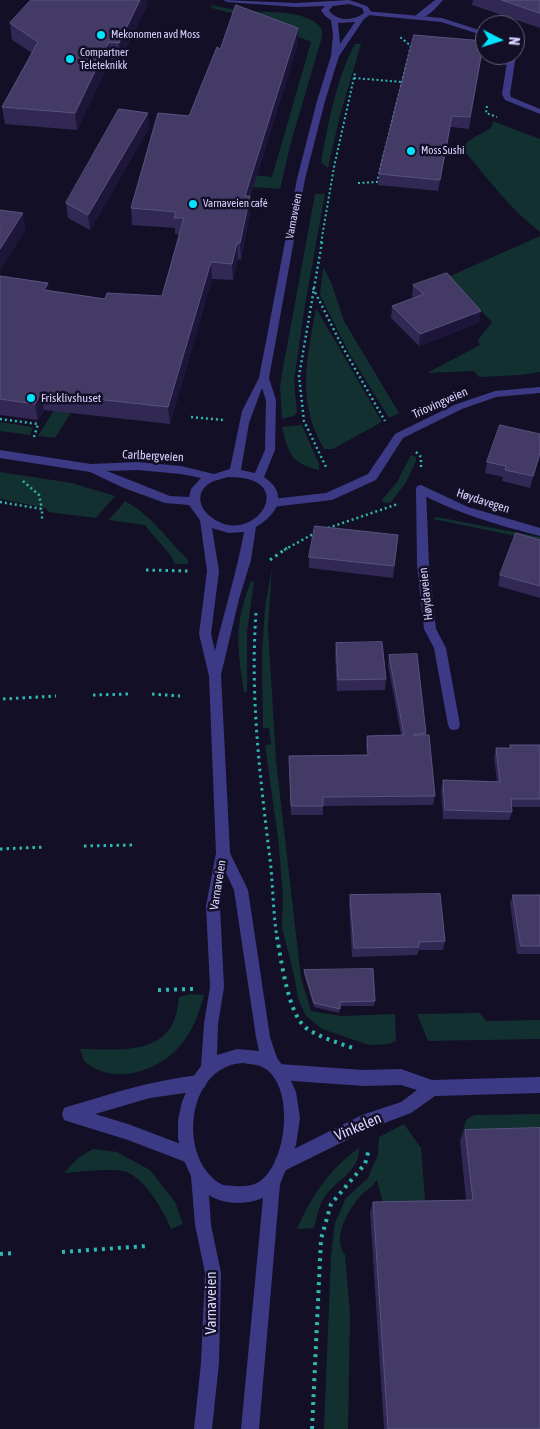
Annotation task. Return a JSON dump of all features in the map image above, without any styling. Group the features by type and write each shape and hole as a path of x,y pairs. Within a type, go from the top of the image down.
{"street":[{"path":"226,0 296,5 355,3 449,22 475,31"},
{"path":"419,17 439,0"},
{"path":"331,18 325,10 341,2"},
{"path":"296,5 331,18 348,21 362,19"},
{"name":"Varnaveien","path":"335,56 362,19 366,6"},
{"name":"Varnaveien","path":"258,478 270,450 270,400 264,378 301,178 335,56 337,35 331,18"},
{"path":"510,65 506,94 515,103 540,112"},
{"name":"Varnaveien","path":"235,472 240,440 253,393 264,378"},
{"name":"Triovingveien","path":"272,503 328,497 372,477 399,436 458,407 495,394 540,390"},
{"name":"Carlbergveien","path":"0,454 91,468 137,466 181,470 212,477"},
{"name":"Carlbergveien","path":"91,468 128,485 169,500 193,502"},
{"path":"235,472 258,478 269,489 273,498 267,514 251,525 228,529 205,521 198,514 193,502 197,489 212,477 235,472"},
{"name":"Høydavegen","path":"421,489 444,503 480,516 540,532"},
{"name":"Høydaveien","path":"421,489 423,565 430,629 440,648 454,725"},
{"name":"Varnaveien","path":"205,521 213,571 205,634 215,676 223,853 213,906 216,987 211,1024 209,1067"},
{"name":"Varnaveien","path":"215,676 233,599 245,560 251,525"},
{"name":"Varnaveien","path":"223,853 241,890 263,1037 274,1067 291,1092 293,1120 282,1164 272,1183 250,1429"},
{"name":"Varnaveien","path":"203,1429 210,1363 212,1273 203,1225 199,1177 188,1155 184,1126 192,1094 209,1067 232,1056 248,1055 274,1067"},
{"path":"274,1067 364,1078 401,1077 432,1088 540,1085"},
{"path":"188,1155 138,1135 70,1114 142,1092 171,1085 198,1083"},
{"name":"Vinkelen","path":"282,1164 368,1121 406,1108 432,1088"},
{"name":"Varnaveien","path":"199,1177 218,1192 245,1196 261,1191 272,1183"}],"path":[{"path":"358,183 377,182 411,46 399,37"},
{"path":"326,467 304,421 299,376 334,167 358,65"},
{"path":"354,78 402,82"},
{"path":"313,288 342,346 387,424"},
{"path":"191,417 230,421"},
{"path":"0,419 38,424 33,440"},
{"path":"18,478 42,497 42,519"},
{"path":"266,564 280,552 300,540 388,508 421,489"},
{"path":"0,502 42,509"},
{"path":"146,570 193,571"},
{"path":"257,605 253,654 257,749 273,883 275,924 286,983 298,1018 305,1027 326,1038 361,1051"},
{"path":"93,695 130,694"},
{"path":"152,694 180,696"},
{"path":"3,699 56,696"},
{"path":"84,846 136,845"},
{"path":"0,849 46,847"},
{"path":"158,990 199,989"},
{"path":"312,1429 321,1239 331,1204 365,1164 370,1148"},
{"path":"62,1252 147,1246"},
{"path":"0,1254 15,1253"}],"green space":[{"path":"211,5 242,11 299,15 316,23 322,30 322,37 291,142 280,189 240,186 243,174 272,177 311,42 258,20 212,8"},
{"path":"355,44 361,44 340,115 328,168 321,162 330,117 343,70"},
{"path":"493,121 540,139 540,232 509,204 465,152 464,145 491,128"},
{"path":"315,194 325,194 305,305 294,381 297,412 294,416 282,419 280,387"},
{"path":"540,236 540,372 479,377 474,371 427,373 480,345 478,340 492,322 448,277"},
{"path":"323,267 331,282 344,321 399,413 389,418 349,353 320,295"},
{"path":"316,308 382,422 333,449 324,449 315,431 307,397 307,362"},
{"path":"0,356 96,372 55,438 38,436 72,381"},
{"path":"0,422 33,427 30,435 0,431"},
{"path":"302,425 319,464 319,470 297,461 289,451 282,427"},
{"path":"411,455 416,457 416,461 405,484 391,502 381,501 397,482"},
{"path":"0,472 72,483 115,496 96,518 48,512 46,508 0,499"},
{"path":"125,501 151,520 188,560 188,564 175,564 145,525 109,520"},
{"path":"437,517 540,537 540,541 433,519"},
{"path":"272,568 268,627 276,760 301,978 311,1011 341,1016 395,1014 396,1041 388,1044 369,1045 322,1029 306,1016 298,999 282,928 283,894 278,838 265,745 271,744 269,728 263,728 262,654 265,607"},
{"path":"251,581 254,582 247,632 247,692 244,692 238,636 242,610"},
{"path":"191,994 204,995 197,1017 186,1038 166,1059 139,1072 124,1074 96,1069 84,1061 80,1049 132,1048 156,1041 166,1034 173,1023 179,997"},
{"path":"480,1013 486,1021 540,1020 540,1039 428,1041 417,1014"},
{"path":"540,1114 540,1188 460,1141 466,1120 474,1115"},
{"path":"404,1124 421,1148 426,1211 385,1211 377,1180 358,1199 342,1226 340,1241 341,1249 345,1255 350,1313 348,1429 324,1429 331,1256 335,1223 346,1198 368,1178 378,1155 379,1137"},
{"path":"359,1148 356,1163 322,1201 314,1228 297,1229 322,1184 339,1165"},
{"path":"93,1149 117,1152 150,1170 175,1202 183,1224 171,1229 152,1195 131,1174 110,1170 64,1173 78,1158"}],"building":[{"path":"31,0 140,0 119,43 109,42 75,113 2,107 38,42 10,23"},
{"path":"502,0 540,0 540,13"},
{"path":"236,5 298,28 245,196 250,196 240,243 237,243 232,264 211,262 168,407 41,393 35,404 0,399 0,276 48,283 44,290 105,299 107,293 162,296 184,218 174,218 176,212 131,208 158,113 189,116 217,47 220,49"},
{"path":"414,35 475,40 475,65 480,65 470,117 452,116 440,180 379,174"},
{"path":"119,109 148,113 88,215 66,203"},
{"path":"0,210 23,213 0,249"},
{"path":"447,273 481,311 420,334 392,306 424,294 413,285"},
{"path":"500,425 540,434 540,453 533,476 505,470 506,466 487,462"},
{"path":"315,526 398,535 394,566 309,557"},
{"path":"516,533 540,540 540,586 500,575"},
{"path":"382,642 386,679 338,680 336,643"},
{"path":"417,654 426,733 413,735 429,735 435,796 323,797 323,806 291,806 289,756 368,755 367,736 404,735 389,655"},
{"path":"510,745 540,745 540,799 511,799 512,812 445,810 443,780 500,782 496,748 511,748"},
{"path":"440,894 445,941 419,942 419,947 354,948 350,895"},
{"path":"513,895 540,895 540,946 521,946"},
{"path":"373,969 375,1001 340,1002 340,1009 314,1003 304,970"},
{"path":"540,1128 540,1429 388,1429 373,1202 473,1200 465,1130"}],"place":[{"name":"Mekonomen avd Moss","path":"101,35"},
{"name":"Compartner Teleteknikk","path":"70,59"},
{"name":"Moss Sushi","path":"411,151"},
{"name":"Varnaveien café","path":"193,204"},
{"name":"Frisklivshuset","path":"31,398"}]}
